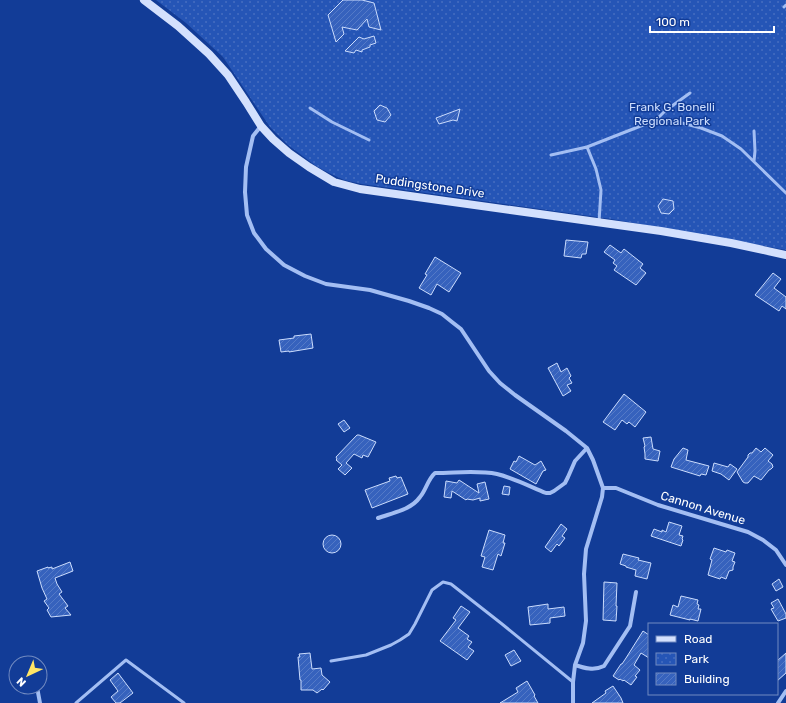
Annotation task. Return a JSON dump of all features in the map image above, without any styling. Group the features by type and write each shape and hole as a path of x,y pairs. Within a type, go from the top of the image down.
{"street":[{"name":"Puddingstone Drive","path":"144,0 178,26 209,54 228,75 261,126 273,139 289,153 334,182 360,189 661,231 786,254"},
{"path":"261,126 253,136 246,167 245,192 247,215 254,233 266,249 284,265 305,276 326,284 370,290 409,301 442,314 461,329 489,371 500,383 515,396 566,431 587,448 603,488 602,497 586,549 584,574 586,620 583,643 575,666 573,703"},
{"path":"378,518 407,508 415,503 421,497 435,473 473,472 497,474 546,493 550,493 565,483 575,461 587,448"},
{"name":"Cannon Avenue","path":"603,488 616,488 658,505 748,532 763,540 776,550 786,565"},
{"path":"575,666 589,669 599,669 604,666 630,626 636,592"},
{"path":"778,703 786,691"}],"lane":[{"path":"551,155 587,146 656,120 664,111 690,93"},
{"path":"310,108 332,122 369,140"},
{"path":"656,120 701,128 722,136 741,149 786,193"},
{"path":"754,131 754,162"},
{"path":"587,146 596,169 601,190 599,222"},
{"path":"332,661 366,655 391,645 409,634 432,590 443,582 451,584 573,682"},
{"path":"76,703 126,660 184,703"}],"green space":[{"name":"Frank G. Bonelli Regional Park","path":"156,0 786,0 786,250 611,219 362,184 344,180 316,166 288,145 270,127 223,57 186,23"}],"building":[{"path":"343,0 362,0 374,3 381,30 369,27 367,19 357,30 342,27 344,34 336,42 328,15"},
{"path":"374,36 376,43 362,50 362,52 356,50 354,53 345,51 359,37 364,39"},
{"path":"380,105 387,108 391,115 385,122 377,120 374,111"},
{"path":"460,109 457,121 453,120 439,124 436,118"},
{"path":"663,199 673,201 674,209 669,214 661,213 658,206"},
{"path":"566,240 588,242 586,254 582,254 581,258 564,256"},
{"path":"610,245 621,253 624,249 643,264 640,268 646,273 636,285 614,270 617,266 613,263 615,260 604,252"},
{"path":"435,257 461,273 449,292 437,284 431,295 419,288"},
{"path":"773,273 781,279 774,288 786,297 786,309 782,306 779,311 755,295"},
{"path":"311,334 313,348 281,352 279,340"},
{"path":"557,363 561,372 567,368 571,376 569,378 572,383 567,385 571,391 563,396 548,368"},
{"path":"624,394 646,412 635,427 629,422 627,424 622,420 615,430 603,422"},
{"path":"344,420 350,428 344,432 338,424"},
{"path":"357,435 376,442 368,457 363,455 362,458 354,454 346,463 352,468 345,475 338,469 342,465 336,460 336,457"},
{"path":"651,437 653,449 660,451 658,461 645,459 645,446 643,438"},
{"path":"683,448 688,450 686,460 709,466 706,475 701,474 700,476 671,467 674,459"},
{"path":"756,448 761,452 765,448 773,455 768,461 773,467 761,480 754,476 748,483 745,483 737,472 748,455"},
{"path":"519,456 535,465 541,461 546,470 543,471 536,484 510,469 514,461 516,462"},
{"path":"714,463 728,467 730,464 737,469 729,480 721,474 712,471"},
{"path":"396,476 397,478 401,477 408,494 372,508 365,490 390,481 389,478"},
{"path":"459,480 479,493 477,484 485,482 489,499 480,501 480,498 466,500 452,491 451,498 444,497 446,481 457,483"},
{"path":"504,486 510,487 509,495 502,494"},
{"path":"669,522 682,526 679,535 683,536 681,546 651,536 654,529 666,532"},
{"path":"561,524 567,529 562,536 565,538 559,546 557,544 551,552 545,547"},
{"path":"489,530 505,535 503,543 505,543 501,556 498,554 493,570 482,567 485,557 481,556"},
{"path":"328,535 336,535 341,540 339,551 336,553 328,553 323,548 323,540"},
{"path":"714,548 735,553 732,561 735,562 733,570 729,571 726,579 721,577 720,579 708,575 712,560 710,559"},
{"path":"623,554 651,563 647,579 635,576 636,570 620,564"},
{"path":"70,562 73,571 55,578 62,592 59,594 68,606 65,608 71,615 51,617 47,610 49,608 44,601 47,599 37,571 48,567 52,567 52,569"},
{"path":"779,579 783,587 776,591 772,584"},
{"path":"604,582 617,583 616,621 603,620"},
{"path":"681,596 698,600 698,609 701,609 698,621 670,615 673,605 678,607"},
{"path":"778,599 786,614 786,618 778,621 771,609 774,608 771,603"},
{"path":"548,604 548,609 564,607 565,616 550,618 550,623 530,625 528,607"},
{"path":"461,606 470,612 458,628 469,636 467,639 472,642 468,647 474,651 467,660 440,641 456,620 453,618"},
{"path":"643,631 648,634 648,657 641,653 634,665 640,670 635,676 637,677 631,685 624,680 619,680 613,676"},
{"path":"514,650 521,661 511,666 505,655"},
{"path":"310,653 312,669 321,668 322,675 330,682 323,690 322,689 317,693 313,690 301,690 298,657 300,657 299,654"},
{"path":"786,653 786,673 778,680 778,660"},
{"path":"118,673 133,693 120,703 116,703 111,697 118,691 110,680"},
{"path":"527,681 538,703 500,703 518,692 516,688"},
{"path":"613,686 623,703 592,703 606,693 605,691"}]}
